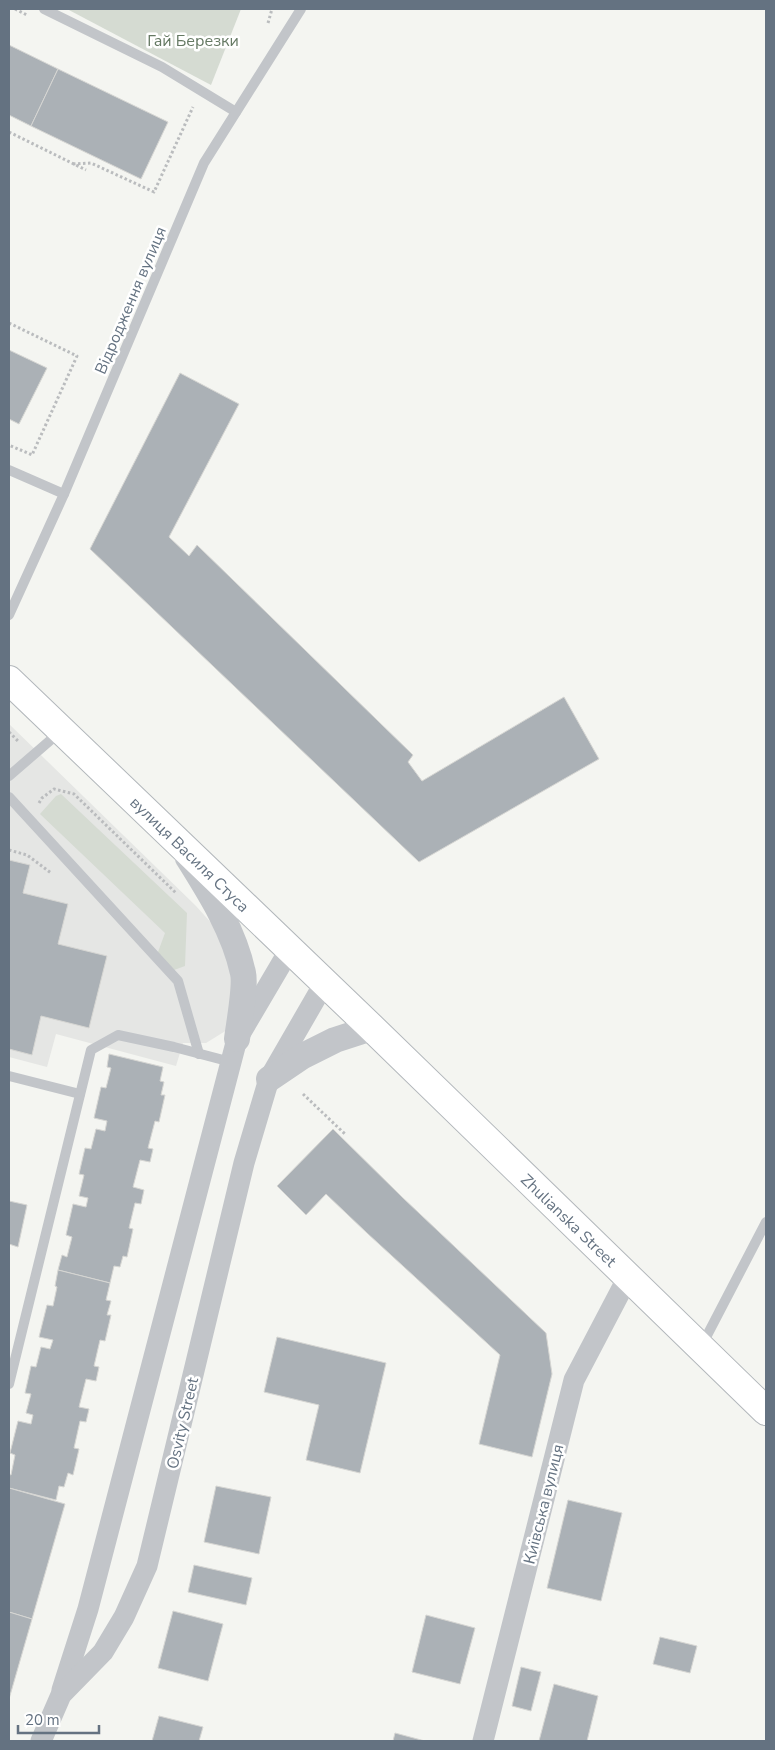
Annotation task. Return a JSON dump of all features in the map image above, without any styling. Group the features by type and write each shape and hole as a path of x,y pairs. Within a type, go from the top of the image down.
{"main road":[{"name":"вулиця Василя Стуса","path":"9,680 372,1028"},
{"name":"Zhulianska Street","path":"372,1028 766,1411"}],"street":[{"path":"61,1695 88,1609 234,1050 243,974 219,908 178,842"},
{"path":"234,1050 290,950"},
{"name":"Osvity Street","path":"41,1741 61,1695 103,1652 124,1616 147,1566 244,1163 269,1079 324,982"},
{"path":"269,1079 303,1056 335,1040 372,1028"},
{"name":"Київська вулиця","path":"484,1741 574,1380 628,1277"}],"lane":[{"path":"44,9 162,67 236,112"},
{"name":"Відродження вулиця","path":"9,614 64,494 204,163 301,9"},
{"path":"9,470 64,494"},
{"path":"9,776 61,730"},
{"path":"9,797 178,981 199,1054"},
{"path":"9,1384 90,1050 118,1035 199,1054 234,1050"},
{"path":"9,1076 80,1094"},
{"path":"701,1348 766,1222"}],"path":[{"path":"14,9 32,17"},
{"path":"74,164 91,163 154,192 197,98"},
{"path":"9,132 86,170"},
{"path":"9,323 77,356 32,455 9,445"},
{"path":"29,819 42,798 54,789 74,794 179,896"},
{"path":"9,850 27,856 56,877"},
{"path":"303,1094 346,1135"}],"shaded area":[{"path":"9,724 196,906 213,925 234,974 227,1030 206,1043 183,1043 176,1066 56,1034 47,1067 9,1057"}],"green space":[{"name":"Гай Березки","path":"67,9 241,9 211,85"},
{"path":"61,794 187,913 185,966 166,973 157,965 158,952 165,933 40,814 56,796"}],"building":[{"path":"9,45 58,69 31,126 9,115"},
{"path":"58,69 168,122 141,179 31,126"},
{"path":"9,350 47,368 19,424 9,419"},
{"path":"180,373 239,404 169,537 189,556 197,545 413,755 408,762 422,781 564,697 599,759 419,862 90,549"},
{"path":"9,860 30,865 23,893 68,904 58,944 107,956 89,1028 41,1016 32,1055 9,1049"},
{"path":"109,1054 163,1067 160,1081 164,1082 161,1095 165,1095 159,1122 155,1121 148,1148 153,1149 150,1162 140,1160 133,1187 144,1190 141,1204 135,1203 129,1228 133,1229 127,1257 123,1256 120,1267 114,1266 110,1283 58,1270 62,1255 67,1257 72,1237 66,1235 73,1204 86,1207 88,1198 79,1196 84,1175 79,1174 85,1148 91,1149 96,1129 105,1131 107,1121 94,1118 101,1087 106,1088 111,1068 107,1067"},
{"path":"333,1129 546,1333 552,1374 532,1457 479,1444 500,1355 326,1194 306,1215 277,1186"},
{"path":"9,1201 27,1205 18,1247 9,1244"},
{"path":"58,1270 110,1283 106,1300 111,1301 107,1315 111,1315 105,1341 100,1340 94,1366 99,1367 96,1381 86,1379 79,1407 89,1409 86,1422 80,1421 74,1448 79,1449 73,1475 68,1473 64,1487 59,1486 56,1500 9,1488 9,1474 11,1475 15,1455 10,1453 18,1421 31,1424 33,1415 26,1413 31,1394 25,1393 31,1366 36,1367 41,1347 50,1349 53,1340 39,1337 47,1305 53,1306"},
{"path":"277,1337 386,1363 360,1473 306,1460 319,1405 264,1392"},
{"path":"216,1486 271,1497 259,1554 204,1542"},
{"path":"9,1488 65,1504 32,1619 9,1612"},
{"path":"568,1500 622,1513 601,1601 547,1588"},
{"path":"194,1565 252,1578 246,1605 188,1592"},
{"path":"173,1611 223,1624 208,1681 158,1668"},
{"path":"9,1612 32,1619 9,1699"},
{"path":"426,1615 475,1628 460,1684 412,1672"},
{"path":"660,1637 697,1646 690,1673 653,1664"},
{"path":"521,1667 541,1672 531,1711 512,1706"},
{"path":"554,1684 598,1696 587,1741 539,1741"},
{"path":"159,1716 203,1727 199,1741 152,1741"},
{"path":"395,1733 425,1741 393,1741"}]}
